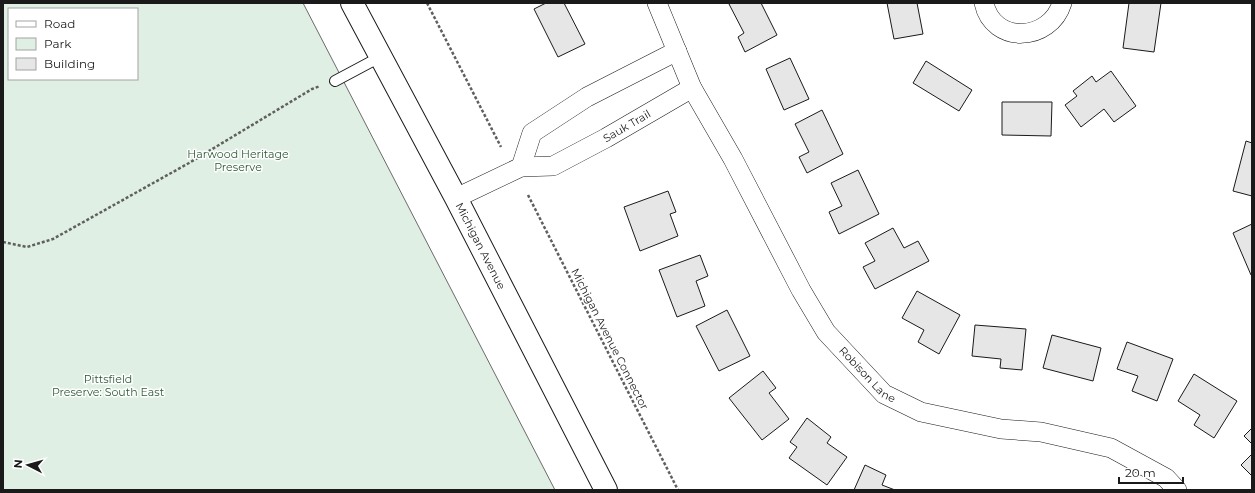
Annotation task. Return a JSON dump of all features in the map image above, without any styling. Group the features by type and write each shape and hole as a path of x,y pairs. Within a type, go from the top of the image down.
{"highway":[{"name":"Michigan Avenue","path":"352,3 456,198 606,490"}],"street":[{"path":"657,3 692,88"},
{"path":"984,3 992,20 1003,29 1023,34 1041,29 1052,22 1062,3"},
{"path":"521,167 532,133 587,98 677,51"},
{"name":"Sauk Trail","path":"456,198 521,167 553,166 606,138 663,103 692,88"},
{"name":"Robison Lane","path":"692,88 733,159 801,290 826,332 884,394 921,412 1002,429 1041,432 1111,448 1166,478 1177,490"}],"lane":[{"path":"335,81 380,57"}],"path":[{"path":"427,3 501,147"},
{"path":"3,242 27,247 53,239 189,163 312,88 335,81"},
{"name":"Michigan Avenue Connector","path":"528,195 678,490"}],"green space":[{"path":"3,3 303,3 555,490 3,490"}],"building":[{"path":"546,3 564,3 585,44 558,57 534,9"},
{"path":"761,3 777,35 745,52 738,37 744,33 729,4"},
{"path":"887,3 917,3 923,34 894,39"},
{"path":"1129,3 1161,3 1154,52 1123,48"},
{"path":"790,58 809,99 784,110 766,69"},
{"path":"926,61 972,90 959,111 913,83"},
{"path":"1111,71 1136,106 1114,122 1104,109 1081,127 1065,105 1077,96 1073,91 1092,76 1096,82"},
{"path":"1002,102 1052,102 1051,136 1002,135"},
{"path":"822,110 843,154 807,173 799,157 809,152 795,124"},
{"path":"1246,141 1252,143 1252,196 1233,191"},
{"path":"858,170 879,214 839,234 829,212 842,206 831,183"},
{"path":"668,191 676,212 670,214 678,236 640,251 624,207"},
{"path":"1252,224 1252,274 1251,275 1233,233"},
{"path":"893,228 904,248 918,241 929,261 875,289 863,267 875,261 865,243"},
{"path":"700,255 708,276 696,281 705,306 677,317 659,270"},
{"path":"917,291 960,315 939,354 918,342 924,330 902,318"},
{"path":"727,310 750,356 719,371 696,326"},
{"path":"975,325 1026,329 1022,370 1000,368 1001,359 972,356"},
{"path":"1052,335 1101,348 1093,381 1043,368"},
{"path":"1127,342 1173,359 1157,401 1132,391 1138,376 1117,369"},
{"path":"763,371 776,388 769,393 789,419 762,440 729,398"},
{"path":"1194,374 1237,401 1214,438 1194,425 1200,415 1178,401"},
{"path":"807,418 831,437 827,443 847,457 827,485 789,458 797,447 790,442"},
{"path":"1252,428 1252,444 1244,436"},
{"path":"1252,454 1252,476 1241,465"},
{"path":"865,465 886,475 882,485 895,490 854,490"}],"park label":[{"name":"Harwood Heritage Preserve","path":"238,160"},
{"name":"Pittsfield Preserve: South East","path":"108,385"}]}
